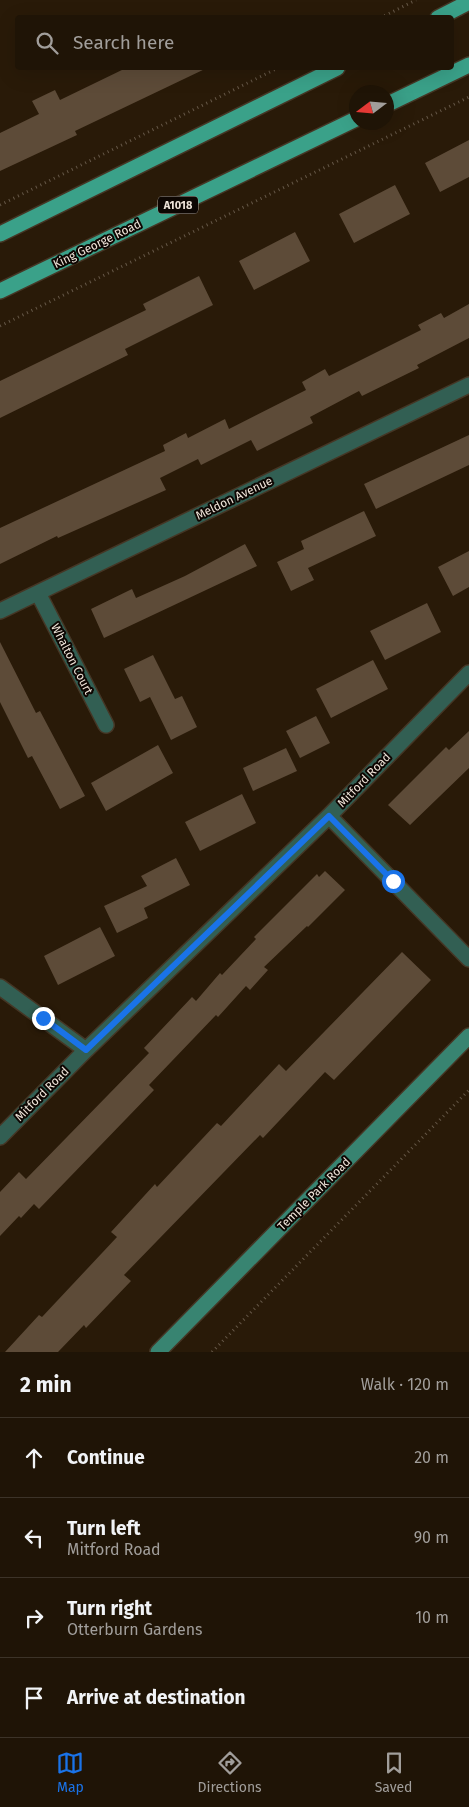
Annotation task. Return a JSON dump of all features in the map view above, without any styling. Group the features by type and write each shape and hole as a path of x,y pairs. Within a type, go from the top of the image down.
{"main road":[{"path":"444,15 469,2"},
{"path":"394,101 469,65"},
{"path":"0,234 333,70"},
{"name":"King George Road","path":"0,291 349,122"}],"street":[{"name":"Meldon Avenue","path":"0,611 469,385"},
{"name":"Whalton Court","path":"38,592 106,725"},
{"name":"Mitford Road","path":"0,1136 86,1050 329,816 469,673"},
{"path":"329,816 469,959"},
{"path":"0,987 86,1050"},
{"name":"Temple Park Road","path":"158,1352 469,1036"}],"path":[{"path":"386,15 416,0"},
{"path":"0,205 274,70"},
{"path":"0,326 469,97"},
{"path":"212,1352 469,1090"}],"building":[{"path":"122,70 203,70 75,131 77,135 0,171 0,133 39,114 32,101 55,90 60,100"},
{"path":"469,140 469,177 440,192 425,163"},
{"path":"395,185 410,214 354,243 339,214"},
{"path":"295,232 310,261 254,290 239,261"},
{"path":"199,276 213,305 125,349 128,355 0,418 0,381 146,310 143,304"},
{"path":"469,304 469,338 417,365 419,368 362,396 359,391 310,417 313,423 257,451 251,440 201,465 198,459 160,478 166,490 58,538 57,536 0,564 0,528 165,451 163,445 186,433 188,438 225,419 229,429 306,390 302,382 325,369 329,376 421,330 418,325 441,313 444,318"},
{"path":"469,435 469,465 376,509 364,484"},
{"path":"364,511 376,536 308,568 314,580 291,591 277,562 304,549 301,541"},
{"path":"245,544 257,566 104,638 91,609 132,589 136,598 185,576"},
{"path":"469,551 469,587 453,596 438,567"},
{"path":"427,603 441,632 385,660 370,631"},
{"path":"0,642 36,713 40,711 85,796 60,809 32,756 28,758 0,702"},
{"path":"153,655 175,699 182,696 197,727 171,740 150,697 140,702 124,669"},
{"path":"373,660 388,689 331,718 316,689"},
{"path":"316,716 330,743 300,758 286,731"},
{"path":"469,731 469,768 410,825 388,805 446,747 449,750"},
{"path":"158,745 173,773 106,811 91,783"},
{"path":"286,748 297,771 253,791 243,768"},
{"path":"242,794 256,823 200,851 185,822"},
{"path":"176,858 190,885 144,908 148,918 117,933 104,906 147,886 141,876"},
{"path":"325,871 345,890 264,967 268,970 250,990 246,986 218,1017 216,1015 149,1085 154,1090 39,1209 34,1204 21,1218 19,1216 0,1236 0,1192 19,1172 26,1179 149,1053 144,1048 192,997 196,1001 220,973 222,975 256,939 254,937 317,874 319,877"},
{"path":"100,927 115,956 58,985 44,956"},
{"path":"402,952 431,980 334,1080 325,1072 263,1138 260,1135 124,1275 131,1281 86,1328 84,1325 58,1352 5,1352 39,1315 42,1317 117,1237 111,1232 155,1184 157,1187 217,1123 221,1126 279,1064 286,1071"}],"route":[{"path":"43,1018 86,1050 329,816 393,881"}]}
